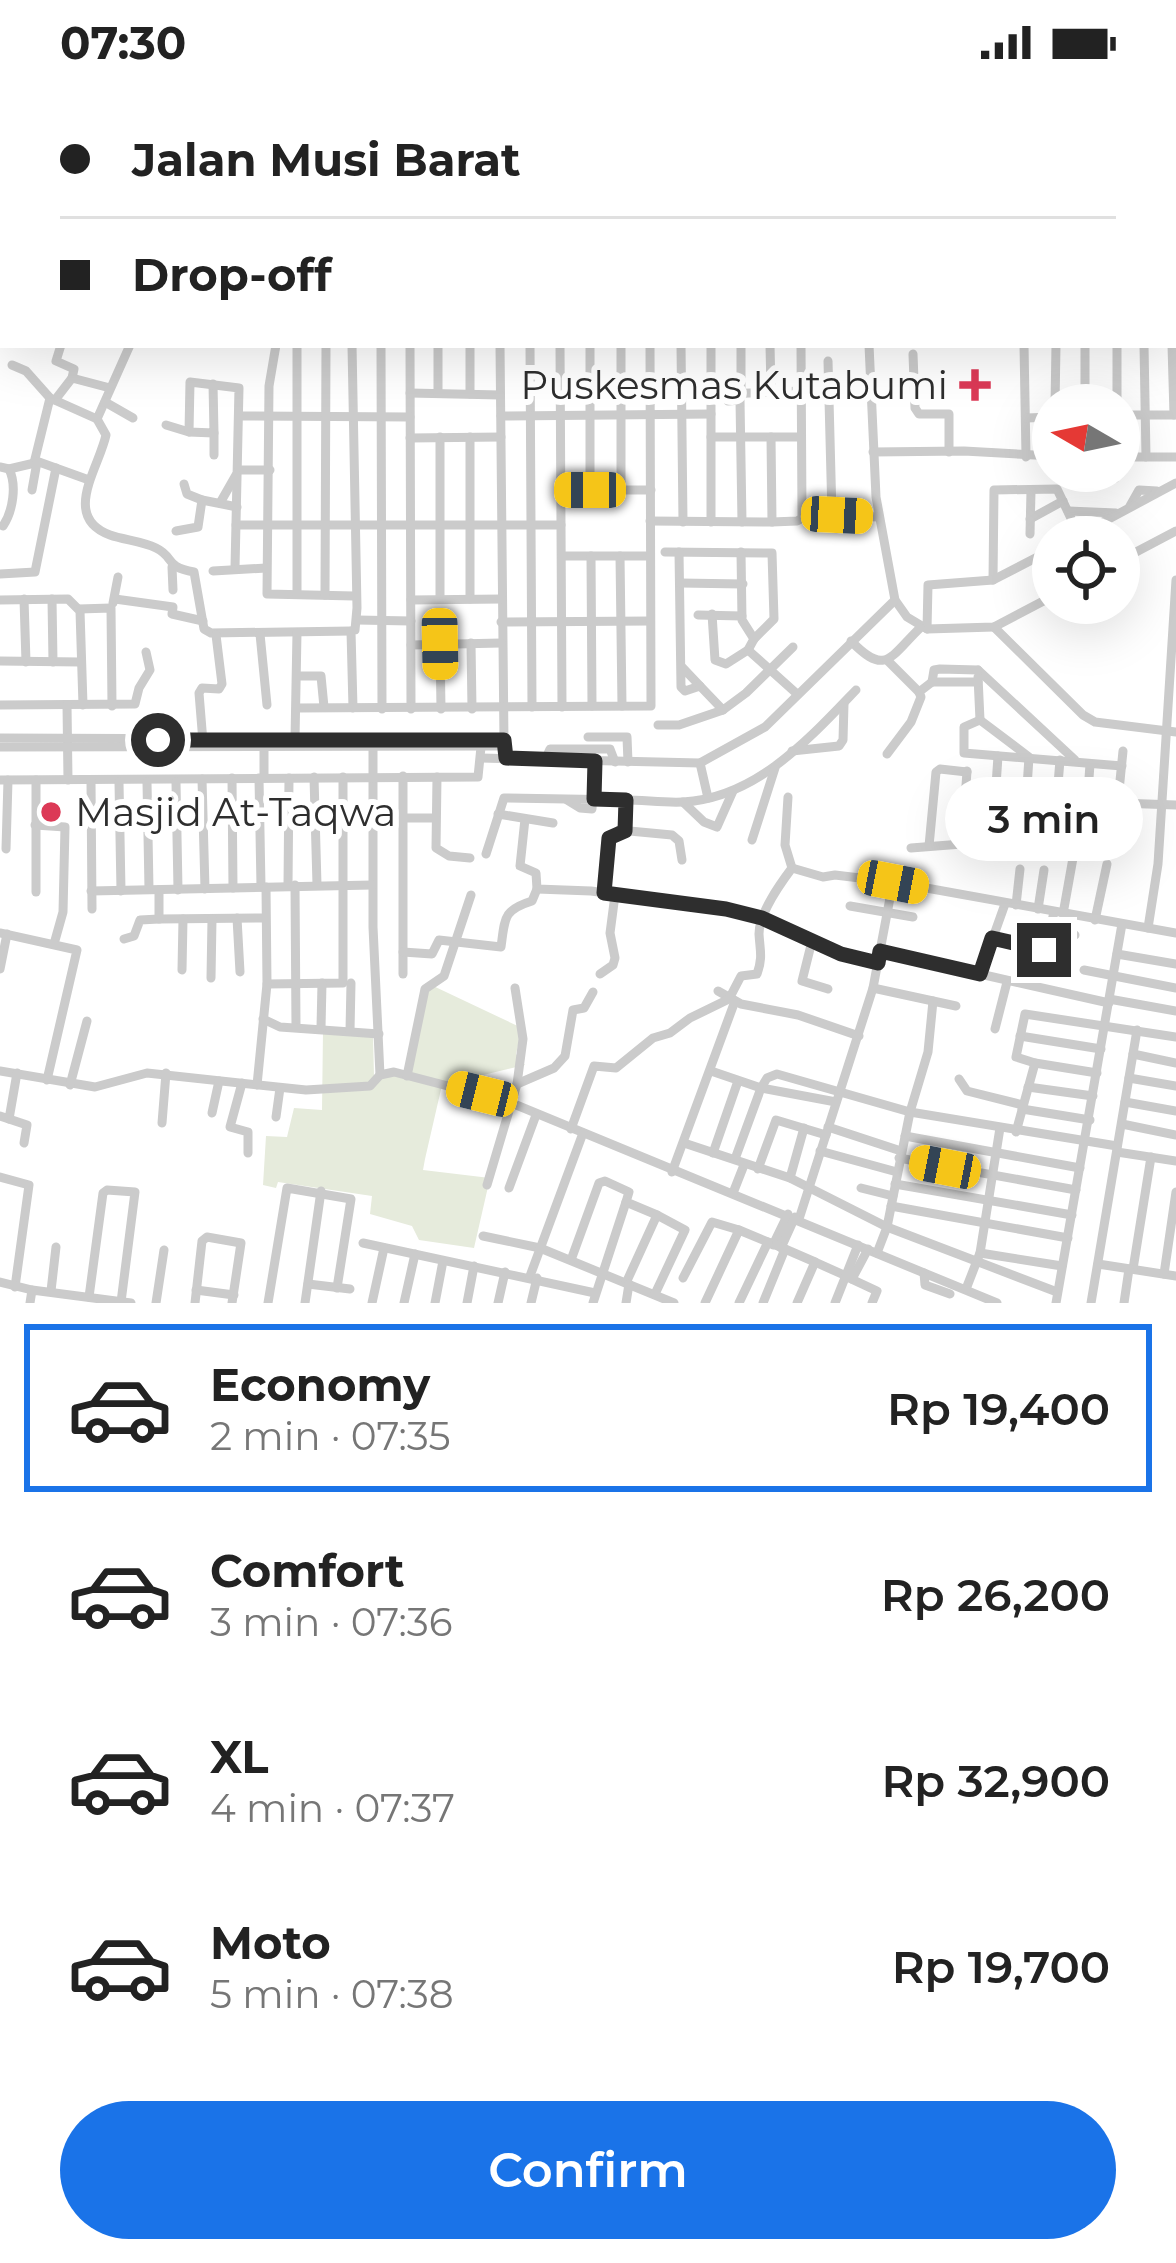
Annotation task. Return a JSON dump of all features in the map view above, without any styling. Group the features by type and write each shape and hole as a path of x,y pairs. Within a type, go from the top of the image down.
{"street":[{"path":"32,490 53,399 74,369 56,361 60,348"},
{"path":"129,348 105,402 104,445 89,480 84,509 97,528 161,550 172,567 173,590"},
{"path":"276,348 269,416 268,596 354,596"},
{"path":"297,348 297,594"},
{"path":"325,595 326,348"},
{"path":"352,348 353,708"},
{"path":"381,348 382,709"},
{"path":"404,739 411,645 410,348"},
{"path":"438,348 438,393"},
{"path":"470,348 470,394"},
{"path":"500,348 505,748"},
{"path":"530,348 532,707"},
{"path":"560,348 562,707"},
{"path":"590,348 590,490"},
{"path":"621,348 621,490"},
{"path":"297,708 651,706 650,348"},
{"path":"681,348 682,521"},
{"path":"711,348 711,522"},
{"path":"741,348 741,394"},
{"path":"770,348 771,391"},
{"path":"801,348 802,516"},
{"path":"869,348 879,518 895,600 924,628"},
{"path":"1024,348 1026,457"},
{"path":"1055,348 1055,384"},
{"path":"1085,348 1085,384"},
{"path":"1117,348 1117,384"},
{"path":"1144,348 1146,457"},
{"path":"1140,416 1175,415 1172,348"},
{"path":"913,355 915,408 919,414 949,414 950,452"},
{"path":"828,361 832,515"},
{"path":"12,365 26,370 53,399 118,437"},
{"path":"72,378 110,388"},
{"path":"189,432 190,382 238,388 235,568"},
{"path":"213,384 214,455"},
{"path":"711,394 801,391"},
{"path":"410,393 500,394"},
{"path":"728,394 728,401 740,400 742,522"},
{"path":"105,402 133,418"},
{"path":"501,416 711,415"},
{"path":"240,416 410,417"},
{"path":"1025,418 1032,418"},
{"path":"166,424 189,432 214,433"},
{"path":"711,436 801,437"},
{"path":"410,437 501,437"},
{"path":"440,437 440,599"},
{"path":"470,437 470,599"},
{"path":"771,437 772,522"},
{"path":"873,452 1032,457"},
{"path":"1140,457 1176,457"},
{"path":"4,468 35,462 89,480"},
{"path":"0,574 35,572 56,467"},
{"path":"3,526 12,504 13,476 4,468"},
{"path":"239,470 269,470"},
{"path":"220,503 239,470"},
{"path":"1111,516 1130,507 1139,490 1157,491 1176,483"},
{"path":"184,484 188,494 202,500 237,506"},
{"path":"561,490 651,490"},
{"path":"993,580 993,491 1031,490 1030,534"},
{"path":"1059,492 1070,516"},
{"path":"176,531 198,527 202,500"},
{"path":"1030,519 1066,506 1116,513"},
{"path":"650,521 772,522 832,515 879,518"},
{"path":"236,525 561,525"},
{"path":"1140,550 1176,531"},
{"path":"665,552 773,556 774,619 726,664 715,660 712,614"},
{"path":"679,552 682,690 700,686 723,710"},
{"path":"742,552 742,616 751,644 796,692"},
{"path":"562,556 650,556"},
{"path":"591,556 592,706"},
{"path":"620,556 622,706"},
{"path":"924,628 928,585 993,580 1032,560"},
{"path":"172,567 194,572 204,629 216,634 297,633 411,621"},
{"path":"213,571 266,568"},
{"path":"112,706 113,603 118,577"},
{"path":"1148,928 1170,808 1176,580"},
{"path":"680,583 743,584"},
{"path":"24,599 26,662"},
{"path":"52,599 53,662"},
{"path":"0,600 68,599 79,609 82,705"},
{"path":"411,600 502,599"},
{"path":"0,743 373,743 404,739 505,748 545,760 700,763 765,727 895,600"},
{"path":"79,609 113,603 172,607 172,614 203,621"},
{"path":"851,641 871,662 887,660 924,628 994,627 1032,607"},
{"path":"698,615 742,616"},
{"path":"501,622 650,621"},
{"path":"994,627 1083,715 1095,722 1171,731"},
{"path":"295,739 297,633"},
{"path":"203,743 199,692 219,689 222,684 216,634"},
{"path":"260,634 267,705"},
{"path":"471,643 472,709"},
{"path":"411,645 502,643"},
{"path":"440,644 441,709"},
{"path":"658,725 680,725 723,710 793,647"},
{"path":"0,705 138,702 139,688 150,670 146,652"},
{"path":"887,660 919,698"},
{"path":"0,661 80,662"},
{"path":"887,754 911,722 934,670 940,669 978,676 1076,761"},
{"path":"297,676 321,676 324,707"},
{"path":"978,676 980,720"},
{"path":"594,799 683,802 733,791 776,768 856,690"},
{"path":"902,698 919,698"},
{"path":"792,751 839,746 844,703"},
{"path":"67,705 68,780"},
{"path":"980,720 964,727 961,748 968,754 1122,766"},
{"path":"980,720 1029,757"},
{"path":"588,737 625,736 628,762"},
{"path":"264,743 295,739 481,753 505,748"},
{"path":"257,1084 267,984 264,743"},
{"path":"373,743 372,885 380,1075"},
{"path":"545,760 550,749 610,749 615,762"},
{"path":"911,848 962,844 1022,848 1054,833 1114,840 1123,751"},
{"path":"34,850 3,849 4,780 480,776 481,753"},
{"path":"962,844 968,754"},
{"path":"992,845 998,756"},
{"path":"1022,848 1029,757"},
{"path":"486,854 504,798 567,800 590,811 595,761"},
{"path":"1054,833 1061,762"},
{"path":"700,763 708,798"},
{"path":"1084,836 1090,764"},
{"path":"752,840 776,768"},
{"path":"928,845 936,772 967,772"},
{"path":"403,776 403,974"},
{"path":"314,777 316,885"},
{"path":"343,777 350,1031"},
{"path":"436,777 437,850 470,858"},
{"path":"232,778 233,888"},
{"path":"289,778 296,1028"},
{"path":"202,779 205,889"},
{"path":"36,780 36,892"},
{"path":"91,781 92,909"},
{"path":"118,782 121,891"},
{"path":"147,782 159,919"},
{"path":"176,782 178,890"},
{"path":"683,802 704,822 717,827 733,791"},
{"path":"672,1172 711,1071 737,980 758,973 764,953 759,933 762,918 792,868 785,845 788,797"},
{"path":"625,831 626,800"},
{"path":"1119,802 1170,808"},
{"path":"498,814 553,823"},
{"path":"403,818 436,818"},
{"path":"404,952 433,954 439,940 501,947 508,914 514,906 532,901 537,889 536,873 520,866 525,819"},
{"path":"35,825 92,828"},
{"path":"54,944 63,912 65,827"},
{"path":"600,974 615,958 610,933 609,838 625,831 672,835 679,841 682,860"},
{"path":"204,841 233,842"},
{"path":"992,938 1044,950 1073,858"},
{"path":"372,861 402,862"},
{"path":"1095,920 1107,864"},
{"path":"792,868 823,877 835,874 893,882 1176,933"},
{"path":"980,974 1020,869"},
{"path":"1038,909 1044,870"},
{"path":"739,1303 810,1190 873,988 893,882"},
{"path":"91,891 372,885"},
{"path":"537,889 728,910 762,918 841,954 980,974 1030,994 1176,1011"},
{"path":"728,910 730,894"},
{"path":"407,1076 425,988 443,976 471,896"},
{"path":"850,906 913,917"},
{"path":"237,918 240,972"},
{"path":"124,939 134,936 140,920 265,918"},
{"path":"182,970 183,919"},
{"path":"211,977 212,919"},
{"path":"684,1143 790,1178 886,1227 978,1258 1057,1298 1122,924"},
{"path":"373,927 403,928"},
{"path":"1050,930 1075,935"},
{"path":"0,969 3,933 77,950 46,1080"},
{"path":"812,941 802,981 828,989"},
{"path":"1117,954 1176,964"},
{"path":"1084,970 1176,988"},
{"path":"995,1029 1007,982"},
{"path":"322,983 322,1028"},
{"path":"267,984 375,983"},
{"path":"487,1186 517,1084 523,1039 515,988"},
{"path":"873,988 956,1006"},
{"path":"718,991 732,1000 859,1036"},
{"path":"517,1084 560,1064 573,1010 584,1008 593,992"},
{"path":"531,1303 540,1248 594,1066 616,1068 653,1038 732,1000"},
{"path":"836,1303 848,1277 886,1227 928,1052 933,1001"},
{"path":"1097,1073 1016,1058 1028,1013 1176,1037"},
{"path":"263,1019 273,1026 379,1034"},
{"path":"70,1085 87,1022"},
{"path":"1091,1303 1138,1030"},
{"path":"1019,1036 1101,1049"},
{"path":"1133,1054 1176,1063"},
{"path":"1016,1132 1035,1063"},
{"path":"0,1071 70,1085 110,1085 132,1074 166,1073 280,1088 361,1088 394,1072 509,1102 924,1273 950,1294 966,1289 997,1303"},
{"path":"711,1071 761,1088 836,1102"},
{"path":"17,1073 5,1117 27,1125 24,1143"},
{"path":"162,1123 166,1073"},
{"path":"734,1193 761,1088 767,1078 778,1074 910,1112 1176,1161"},
{"path":"1129,1078 1176,1087"},
{"path":"959,1079 967,1091 1090,1120"},
{"path":"212,1113 219,1081"},
{"path":"713,1154 738,1081"},
{"path":"242,1083 230,1128 248,1132 248,1153"},
{"path":"1028,1087 1093,1096"},
{"path":"275,1117 280,1088"},
{"path":"1125,1102 1176,1111"},
{"path":"509,1188 536,1115"},
{"path":"758,1169 776,1120 900,1155 1076,1190"},
{"path":"1122,1124 1176,1135"},
{"path":"790,1178 804,1128"},
{"path":"966,1289 978,1258 1000,1128"},
{"path":"905,1136 1080,1168"},
{"path":"820,1151 896,1178 1072,1215"},
{"path":"1124,1303 1150,1157"},
{"path":"0,1177 30,1187 15,1287"},
{"path":"364,1243 533,1277 594,1298 629,1192 605,1181 599,1183 571,1260"},
{"path":"861,1188 892,1201 982,1223 1068,1238"},
{"path":"268,1303 285,1189 351,1199 337,1288"},
{"path":"305,1303 321,1191"},
{"path":"89,1297 103,1193 135,1192 122,1302"},
{"path":"1098,1264 1170,1275 1176,1192"},
{"path":"626,1202 703,1238"},
{"path":"626,1303 628,1283 657,1215"},
{"path":"683,1278 712,1222 848,1277 877,1292 872,1303"},
{"path":"655,1294 685,1230"},
{"path":"705,1303 739,1230"},
{"path":"483,1236 540,1248 673,1303"},
{"path":"195,1303 196,1290 202,1241 207,1237 242,1243 233,1299 196,1290"},
{"path":"763,1303 777,1246"},
{"path":"51,1292 56,1247"},
{"path":"372,1303 384,1248"},
{"path":"156,1303 164,1250"},
{"path":"404,1303 415,1254"},
{"path":"978,1258 1062,1267"},
{"path":"435,1303 443,1261"},
{"path":"797,1303 814,1262"},
{"path":"467,1303 474,1266"},
{"path":"498,1303 505,1272"},
{"path":"0,1282 131,1303"},
{"path":"308,1284 350,1289"},
{"path":"562,1303 566,1285"},
{"path":"30,1303 32,1290"},
{"path":"637,1303 643,1290"}],"shaded area":[{"path":"429,984 522,1028 516,1054 525,1065 442,1085 425,1159 423,1170 490,1178 474,1248 419,1240 412,1226 370,1214 372,1196 278,1182 276,1188 263,1185 266,1136 287,1137 294,1108 322,1110 323,1031 373,1036 374,1076 407,1075"}],"place":[{"name":"Puskesmas Kutabumi","path":"975,385"},
{"name":"Masjid At-Taqwa","path":"51,812"}],"route":[{"path":"158,740 504,740 506,758 595,761 594,799 626,800 625,831 609,838 604,893 762,918 841,954 878,963 880,951 980,974 992,938 1044,950"}]}
